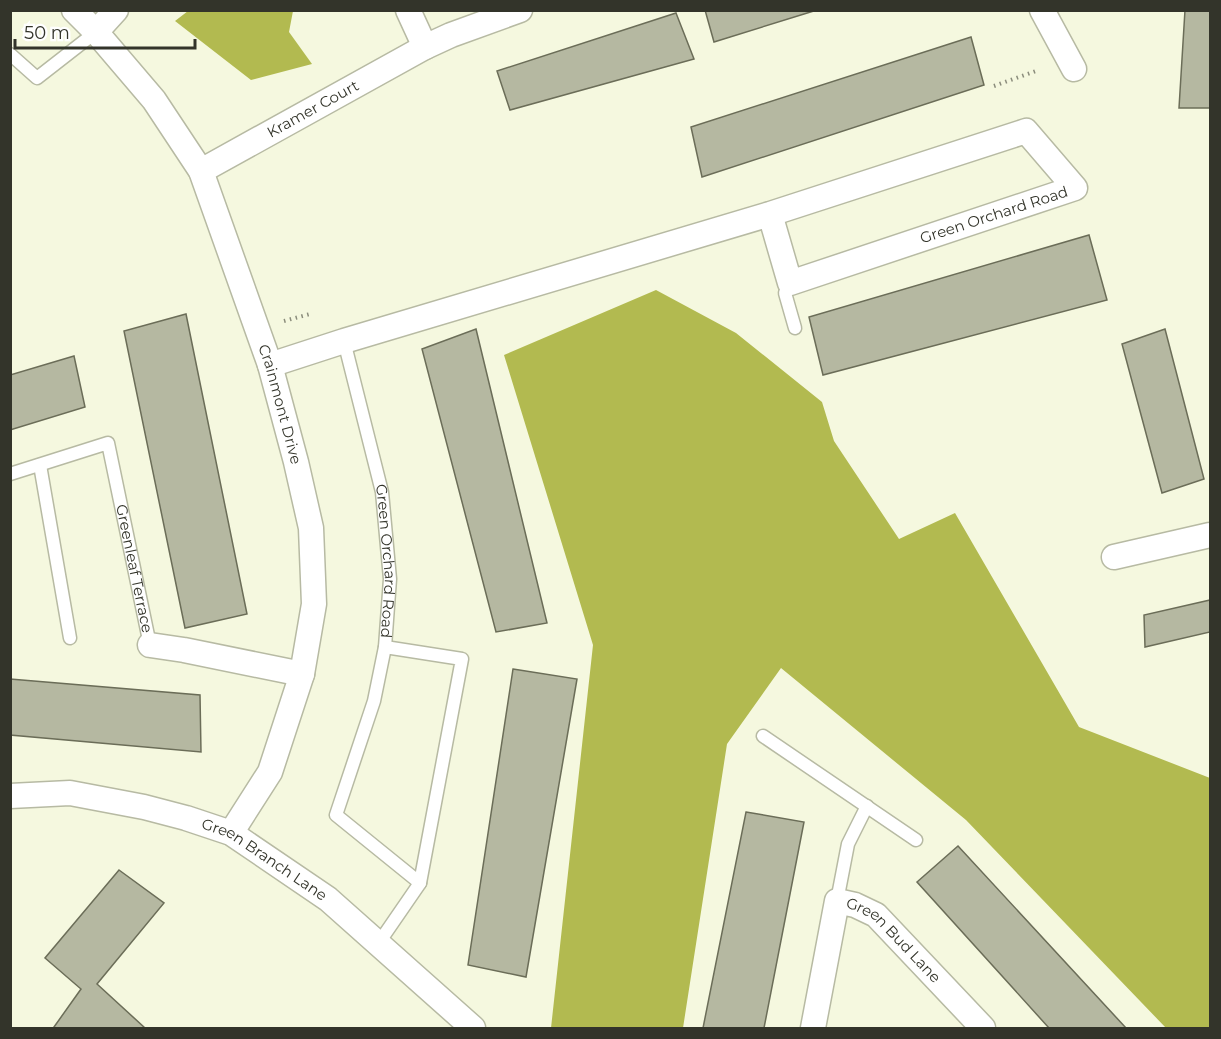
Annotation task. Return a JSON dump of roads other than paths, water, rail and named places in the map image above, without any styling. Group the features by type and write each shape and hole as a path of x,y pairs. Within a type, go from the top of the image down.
{"street":[{"name":"Crainmont Drive","path":"74,10 96,32 154,100 201,171 270,365 311,528 314,604 302,674 270,772 231,833"},
{"path":"96,32 116,10"},
{"path":"408,10 425,47"},
{"name":"Kramer Court","path":"201,171 425,47 520,10"},
{"path":"1042,10 1074,69"},
{"name":"Green Orchard Road","path":"270,365 770,214 1026,131 1075,188 790,282"},
{"path":"770,214 790,282"},
{"path":"1114,557 1210,535"},
{"name":"Greenleaf Terrace","path":"150,645 302,674"},
{"name":"Green Branch Lane","path":"10,796 70,793 144,807 231,833 328,899 473,1029"},
{"name":"Green Bud Lane","path":"813,1029 837,901 855,905 876,915 982,1029"}],"lane":[{"path":"10,54 37,78 96,32"},
{"path":"790,282 785,293 795,328"},
{"name":"Green Orchard Road","path":"344,341 382,492 390,579 385,647 374,701 336,814 420,883"},
{"name":"Greenleaf Terrace","path":"10,474 108,443 150,645"},
{"path":"40,465 70,638"},
{"path":"378,944 420,883 462,659 385,647"},
{"path":"763,736 916,840"},
{"path":"837,901 848,844 867,806"}]}
